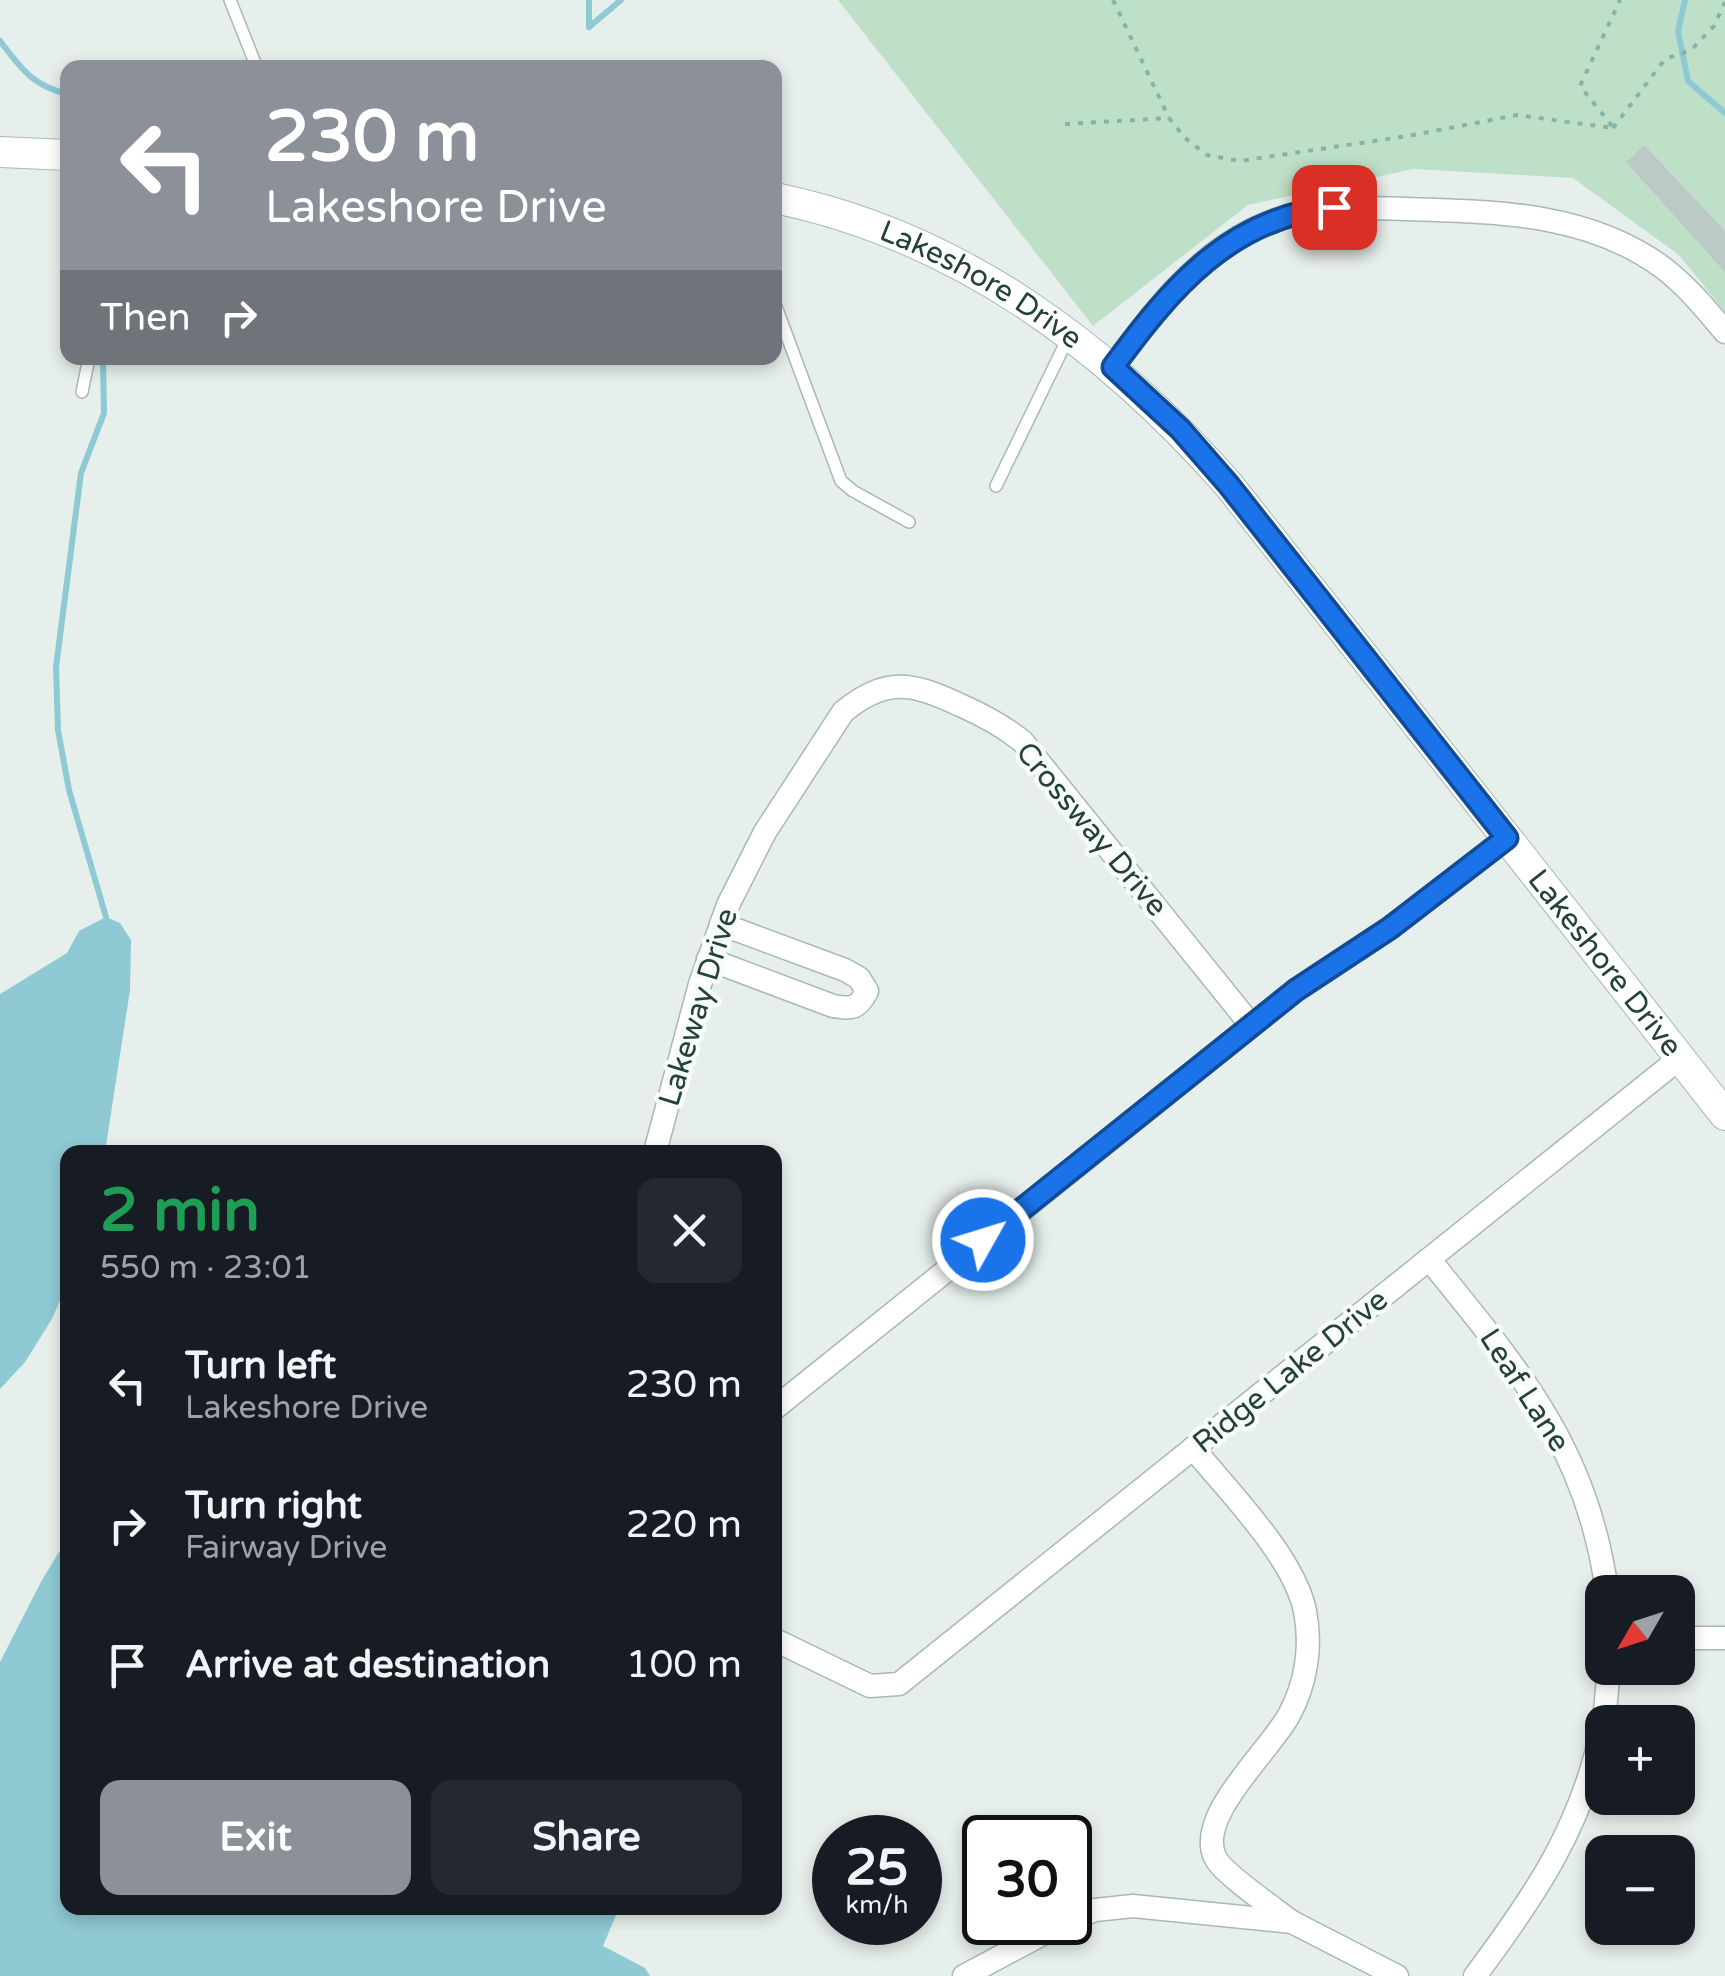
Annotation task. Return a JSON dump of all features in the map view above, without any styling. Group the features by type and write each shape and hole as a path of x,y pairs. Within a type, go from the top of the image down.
{"main road":[{"path":"0,152 60,155"},
{"name":"Lakeshore Drive","path":"782,200 835,214 918,245 989,281 1113,367 1180,429 1228,484 1725,1115"}],"street":[{"path":"1113,367 1146,322 1198,266 1223,247 1279,217 1334,207 1528,215 1565,223 1602,236 1662,267 1725,332"},
{"name":"Crossway Drive","path":"843,712 877,690 908,686 991,719 1022,741 1251,1025"},
{"name":"Lakeway Drive","path":"656,1145 721,924 766,832 843,712"},
{"path":"782,1402 1251,1025 1390,928 1507,838"},
{"path":"708,959 833,1006 852,1009 867,991 858,978 845,970 721,924"},
{"name":"Ridge Lake Drive","path":"782,1643 870,1686 900,1684 1680,1058"},
{"name":"Leaf Lane","path":"1429,1259 1519,1370 1548,1415 1588,1503 1603,1575"},
{"path":"1193,1448 1288,1569 1305,1614 1308,1642 1301,1690 1276,1738 1218,1814 1210,1841 1220,1864 1292,1922 1397,1976"},
{"path":"1695,1638 1725,1638"},
{"path":"1475,1976 1529,1903 1564,1844 1585,1791"},
{"path":"1092,1911 1133,1906 1292,1922"},
{"path":"964,1976 1023,1945"}],"lane":[{"path":"230,0 254,60"},
{"path":"782,323 841,481 908,522"},
{"path":"996,486 1070,334"},
{"path":"82,392 87,365"}],"path":[{"path":"1113,0 1169,118 1185,138 1207,155 1240,161 1516,115 1613,128"},
{"path":"1613,128 1580,86 1620,0"},
{"path":"1613,128 1665,58 1692,50 1714,26 1725,2"},
{"path":"1066,124 1169,118"}],"green space":[{"path":"838,0 1725,0 1725,312 1679,255 1573,178 1413,169 1248,205 1093,326"}],"water":[{"path":"106,917 120,923 131,940 130,990 106,1145 60,1145 60,1300 25,1362 0,1389 0,994 67,953 79,931"},
{"path":"60,1550 60,1915 616,1915 603,1946 645,1968 650,1976 0,1976 0,1662"}],"building":[{"path":"1644,145 1725,231 1725,272 1626,162"}],"waterway":[{"path":"589,0 589,27"},
{"path":"589,27 621,0"},
{"path":"1685,0 1678,31 1688,81 1725,113"},
{"path":"0,41 36,81 60,92"},
{"path":"103,365 104,413 81,473 56,667 58,730 69,790 106,917"}],"route":[{"path":"983,1240 1296,990 1390,928 1507,838 1228,484 1180,429 1113,367 1146,322 1198,266 1223,247 1279,217 1334,207"}]}
